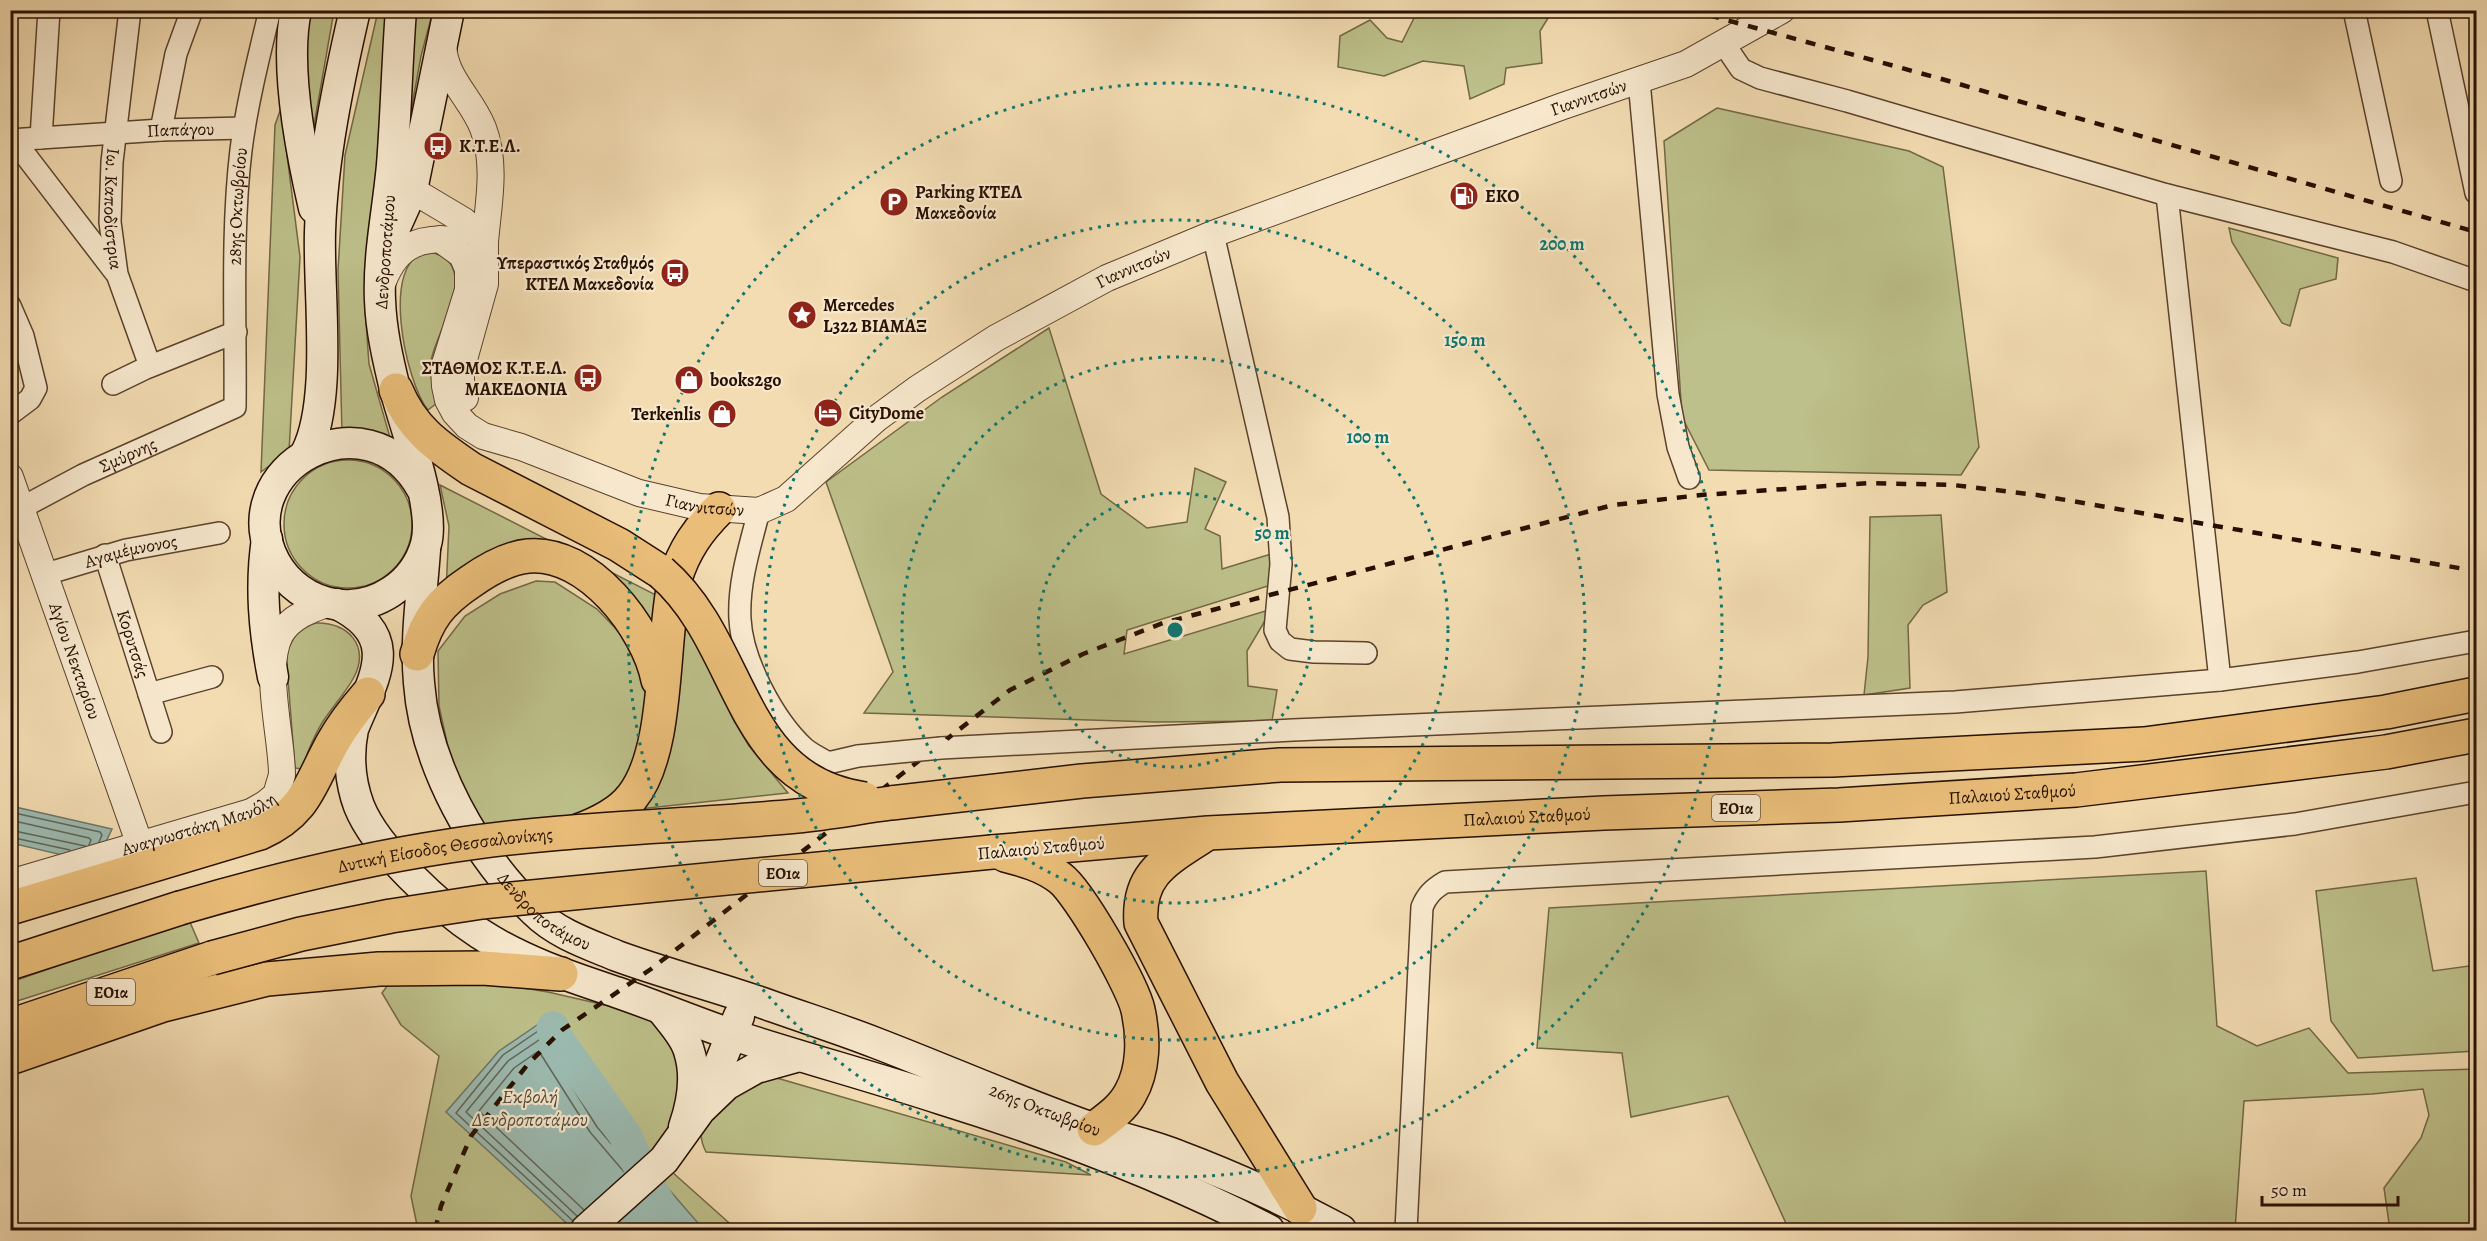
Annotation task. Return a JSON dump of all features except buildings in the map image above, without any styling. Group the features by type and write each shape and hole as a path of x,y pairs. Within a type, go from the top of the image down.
{"highway":[{"path":"396,390 403,407 417,427 471,469 619,545 661,572 680,591 698,615 758,727 780,758 800,776 821,789 841,796 891,803 1082,781 1280,765 1832,760 2144,744 2386,712 2476,694"},
{"path":"400,454 429,457 471,469"},
{"path":"578,831 599,823 632,798 642,780 654,746 661,701 668,620 675,579 681,560 692,539 719,509"},
{"path":"417,654 423,633 432,617 442,604 460,589 486,572 512,560 527,556 550,557 566,563 592,580 631,618 648,649 655,668 661,701"},
{"path":"10,908 260,833 276,826 298,806 344,723 368,694"},
{"name":"Παλαιού Σταθμού","path":"10,1026 212,958 301,934 391,916 482,903 992,852 1208,833 1432,820 1839,805 2076,790 2386,752 2476,735"},
{"name":"Δυτική Είσοδος Θεσσαλονίκης","path":"10,963 180,908 269,882 359,861 450,846 578,831 798,816 891,803"},
{"path":"1208,833 1154,871 1142,897 1141,923 1222,1082 1300,1208"},
{"path":"992,852 1029,862 1062,879 1077,896 1097,928 1138,1006 1142,1037 1138,1076 1130,1095 1120,1108 1094,1129"},
{"path":"10,1058 164,1005 267,979 379,969 483,969 561,974"}],"main road":[{"path":"296,10 291,55 303,156 320,231"},
{"name":"Δενδροποτάμου","path":"306,453 316,431 320,402 320,231 337,97 355,10"},
{"name":"Δενδροποτάμου","path":"401,10 392,165 380,291 383,334 396,390 400,454 422,489 429,519 417,654 418,682 426,727 451,795 491,859 534,911 554,927 579,941 651,969 746,997"},
{"path":"382,257 412,190 446,24"},
{"path":"392,165 400,179 412,190"},
{"name":"Δενδροποτάμου","path":"400,454 347,442 326,445 306,453 286,470 275,486 267,510 267,536 274,559 288,579 307,594 333,604 371,602 390,593 411,574 425,550"},
{"path":"267,536 263,567 263,604 266,643 273,677"},
{"path":"333,604 362,622 376,641 379,656 378,667 353,729 350,761 355,793 369,825 410,874 469,926 525,958 561,974 732,1034"},
{"path":"700,1110 746,997"},
{"name":"26ης Οκτωβρίου","path":"746,997 872,1041 1094,1129 1177,1155 1300,1208 1341,1230"},
{"path":"663,1011 679,1031 689,1051 693,1076 690,1109 680,1139"},
{"name":"26ης Οκτωβρίου","path":"732,1034 943,1099 1086,1149 1216,1203 1269,1230"},
{"path":"586,1230 654,1171 700,1110 726,1085 741,1075 773,1062 799,1056"}],"street":[{"path":"41,138 49,10"},
{"name":"Ιω. Καποδίστρια","path":"130,10 115,134 110,222 117,274 150,366"},
{"path":"161,130 176,54 192,10"},
{"name":"28ης Οκτωβρίου","path":"236,407 238,197 244,128 270,10"},
{"name":"Γιαννιτσών","path":"440,238 462,255 469,275 468,290 444,367 444,386 448,400 460,419 475,432 521,447 639,493 719,509 759,511 786,499 876,419 996,338 1122,271 1213,234 1563,105 1686,64 1782,10"},
{"path":"2354,10 2391,181"},
{"path":"2437,10 2476,194"},
{"name":"Γιαννιτσών","path":"446,24 446,67 479,118 489,146 491,172 485,242 485,284 464,356 461,385 466,399 481,418 493,430 521,447"},
{"path":"1724,44 1741,69 1760,78 1858,104 2167,195 2393,252 2476,281"},
{"path":"1639,81 1668,394 1678,447 1689,478"},
{"name":"Παπάγου","path":"12,139 161,130 244,128"},
{"path":"12,139 117,274"},
{"path":"412,190 464,221 485,242"},
{"path":"2167,195 2220,680"},
{"path":"1213,234 1278,517 1281,564 1275,630 1280,641 1290,649 1314,652 1366,652"},
{"path":"380,291 399,253 416,243 440,238 485,242"},
{"path":"10,306 23,336 36,388 30,399 10,414"},
{"path":"113,384 150,366 236,332"},
{"name":"Σμύρνης","path":"23,507 83,475 236,407"},
{"name":"Αγίου Νεκταρίου","path":"10,477 23,507 140,845"},
{"path":"759,511 743,584 740,619 745,648 757,680 778,715 805,749 828,763 858,756 941,748 1293,730 1955,702 2220,680 2358,662 2476,641"},
{"name":"Αγαμέμνονος","path":"46,574 105,555 219,533"},
{"name":"Κορυτσάς","path":"105,555 161,732"},
{"name":"Αναγνωστάκη Μανόλη","path":"10,883 251,812 276,795 281,780 282,764 273,677 277,643 284,630 305,612 333,604"},
{"path":"149,694 212,677"},
{"path":"1406,1230 1422,907 1433,889 1444,882 2095,848 2295,824 2476,792"}],"green space":[{"path":"309,11 334,11 313,131 306,56"},
{"path":"378,11 388,11 385,87 365,308 369,364 391,441 342,434 338,270 345,155"},
{"path":"414,11 433,11 421,56 411,111 408,112"},
{"path":"1412,11 1534,11 1550,15 1540,31 1542,63 1506,68 1504,84 1470,99 1464,66 1423,61 1384,76 1338,67 1340,36 1370,20 1387,38 1402,42 1417,12"},
{"path":"281,108 300,257 289,451 261,472 275,125"},
{"path":"1717,108 1909,151 1943,167 1979,447 1961,475 1709,470 1682,417 1664,141"},
{"path":"2229,228 2338,258 2336,279 2300,289 2290,326 2282,323 2232,242"},
{"path":"429,252 445,258 453,269 455,283 447,316 431,361 431,377 437,403 428,410 420,396 405,350 400,297 404,275 413,259"},
{"path":"1049,328 1101,494 1147,528 1187,522 1195,468 1226,482 1205,529 1220,536 1222,569 1271,554 1271,585 1127,630 1124,654 1272,609 1247,651 1248,686 1277,690 1272,721 1155,722 864,713 893,672 826,482 942,397"},
{"path":"348,460 372,465 393,479 407,500 412,524 407,548 393,569 372,583 348,588 324,583 303,569 289,548 284,524 289,500 303,479 324,465"},
{"path":"440,485 654,594 682,620 706,659 734,721 749,746 788,793 602,813 578,819 480,825 450,756 439,706 438,651 465,616 500,594 536,581 555,582 597,609 637,651 659,643 557,552 446,592 449,526"},
{"path":"1941,515 1947,592 1923,605 1908,625 1910,688 1864,695 1868,657 1870,517"},
{"path":"316,623 328,624 347,632 358,646 359,656 354,677 319,729 302,769 295,768 286,654 297,634"},
{"path":"2206,871 2217,1026 2257,1046 2309,1028 2348,1073 2476,1069 2476,1230 2390,1230 2384,1188 2421,1138 2429,1115 2423,1089 2244,1101 2235,1230 1789,1230 1728,1096 1631,1117 1622,1053 1537,1048 1549,908"},
{"path":"2416,878 2433,971 2476,965 2476,1051 2358,1058 2331,1021 2316,891"},
{"path":"189,920 199,943 11,1003 11,982"},
{"path":"390,982 505,985 609,1006 657,1023 683,1061 672,1127 653,1155 737,1230 573,1230 567,1225 561,1230 418,1230 411,1196 439,1056 401,1025 382,993"},
{"path":"770,1076 1066,1162 1091,1175 706,1152 701,1137 702,1124 709,1113 731,1096"}],"water":[{"path":"11,806 112,829 96,863 11,843"},
{"name":"Εκβολή Δενδροποτάμου","path":"546,1019 608,1119 704,1230 574,1230 446,1112 499,1051"}],"waterway":[{"path":"553,1028 555,1036 625,1135 673,1230"}],"railway":[{"path":"1690,10 1938,78 2476,232"},
{"path":"435,1230 441,1206 471,1136 528,1064 562,1030 651,969 1010,690 1083,654 1163,623 1613,505 1701,495 1869,483 1953,485 2037,495 2476,571"}],"place":[{"name":"Κ.Τ.Ε.Λ.","path":"438,146"},
{"name":"ΕΚΟ","path":"1464,196"},
{"name":"Parking ΚΤΕΛ Μακεδονία","path":"894,202"},
{"name":"Υπεραστικός Σταθμός ΚΤΕΛ Μακεδονία","path":"675,273"},
{"name":"Mercedes L322 ΒΙΑΜΑΞ","path":"802,315"},
{"name":"ΣΤΑΘΜΟΣ Κ.Τ.Ε.Λ. ΜΑΚΕΔΟΝΙΑ","path":"588,378"},
{"name":"books2go","path":"689,380"},
{"name":"CityDome","path":"828,413"},
{"name":"Terkenlis","path":"722,414"}]}
